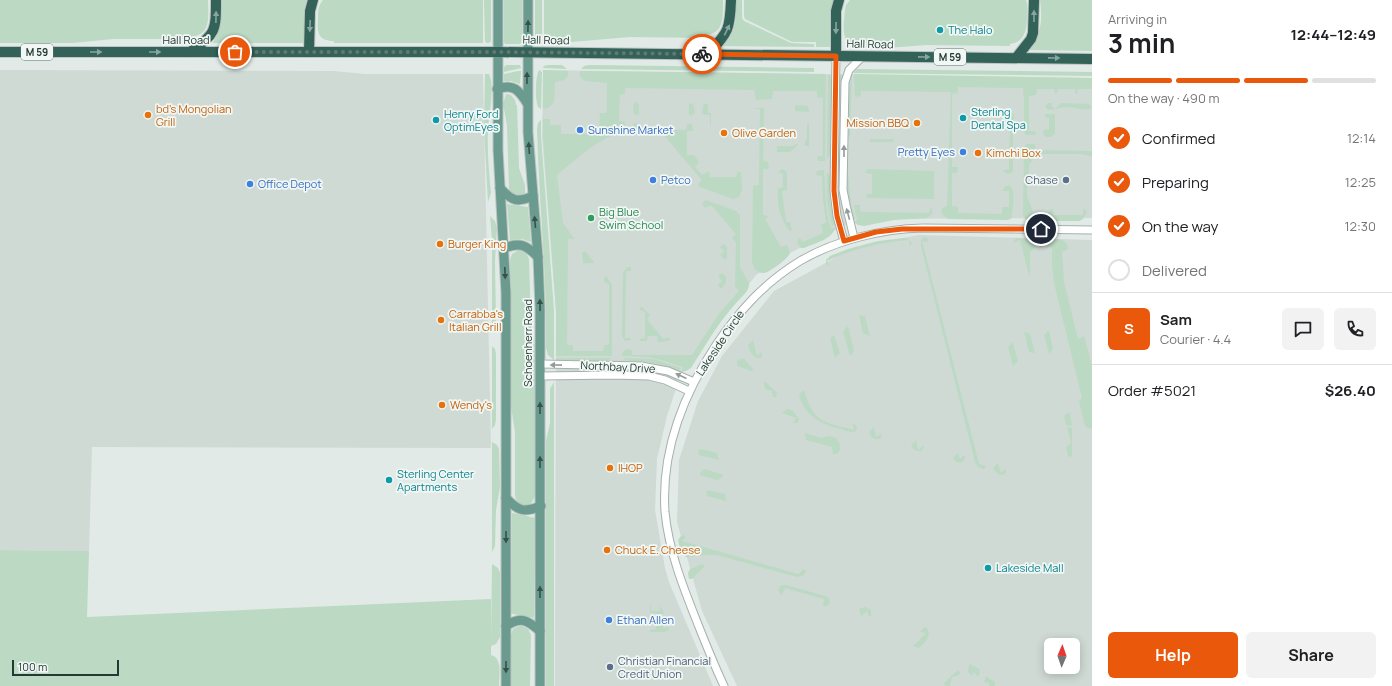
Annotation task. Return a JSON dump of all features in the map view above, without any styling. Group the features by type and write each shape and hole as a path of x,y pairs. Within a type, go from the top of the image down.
{"highway":[{"path":"190,52 208,38 214,30 216,20 216,0"},
{"path":"309,52 310,11 313,0"},
{"path":"708,54 727,31 730,21 731,0"},
{"path":"836,56 836,11 839,0"},
{"path":"1016,58 1034,33 1034,0"},
{"name":"Hall Road","path":"0,52 528,52 1092,59"}],"main road":[{"name":"Schoenherr Road","path":"498,0 500,188 506,308 506,686"},
{"name":"Schoenherr Road","path":"528,0 528,143 540,292 540,686"},
{"path":"498,89 507,86 512,87 522,94 527,103"},
{"path":"500,188 508,197 515,200 520,201 533,196"},
{"path":"504,248 510,246 527,246 538,257"},
{"path":"506,498 519,509 528,510 540,506"},
{"path":"506,626 514,621 523,620 532,624 540,631"}],"street":[{"path":"836,56 834,191 837,216 844,241"},
{"path":"854,238 843,190 845,82 849,70 862,56"},
{"name":"Lakeside Circle","path":"724,686 705,644 677,571 667,523 665,494 668,457 675,427 689,391 710,354 735,318 764,287 801,260 844,241 876,232 908,228 1092,230"},
{"name":"Northbay Drive","path":"541,364 646,366 668,371 694,382"},
{"name":"Northbay Drive","path":"540,376 649,376 665,380 689,391"}],"shaded area":[{"path":"0,70 334,71 365,74 483,74 491,448 92,447 89,551 0,550"},
{"path":"543,70 1092,78 1092,218 857,219 790,253 756,275 683,367 667,416 657,459 655,510 665,568 669,582 713,686 555,686 556,311 542,136"},
{"name":"Lakeside Mall","path":"919,235 1092,240 1092,686 737,686 702,611 677,522 679,460 698,401 722,356 774,291 855,247"}],"green space":[{"path":"0,0 208,0 208,19 202,33 197,36 190,37 190,39 113,39 73,43 0,43"},
{"path":"221,0 307,0 304,12 304,42 213,43 220,27"},
{"path":"323,0 483,0 483,43 334,43 334,41 329,41 322,37 318,32 318,11"},
{"path":"484,0 491,0 491,41 489,43 486,43 485,41"},
{"path":"504,0 522,0 522,42 520,44 505,44 504,42"},
{"path":"535,0 542,0 542,44 537,44 535,41"},
{"path":"544,0 723,0 723,17 722,23 716,31 712,34 705,35 705,38 630,37 544,44"},
{"path":"736,0 742,0 742,18 744,21 791,43 814,44 814,47 723,46 722,44 731,35 735,24"},
{"path":"744,0 834,0 831,13 830,47 816,47 816,42 792,42 745,19"},
{"path":"850,0 1026,0 1026,30 1019,41 1010,44 1010,46 926,45 887,48 857,48 857,45 851,44 847,41 844,32 845,9"},
{"path":"1040,0 1092,0 1092,51 1030,50 1039,32 1041,20"},
{"path":"506,65 520,65 521,68 504,72 504,67"},
{"path":"562,65 567,69 543,68 544,66"},
{"path":"584,66 814,68 814,72 581,69"},
{"path":"857,69 1092,72 1092,76 853,73"},
{"path":"539,70 542,72 541,109 538,107 536,94 536,83"},
{"path":"543,70 568,71 568,76 564,80 555,82 555,95 553,102 544,109 543,108"},
{"path":"521,71 520,84 511,81 504,81 504,74"},
{"path":"581,71 826,74 825,161 819,161 817,159 818,156 823,156 823,98 817,97 817,91 773,91 772,99 756,100 754,90 625,88 625,94 620,95 619,121 625,122 625,131 606,138 581,155 557,175 563,223 574,238 568,239 567,345 573,345 573,351 603,351 604,345 609,345 609,284 604,282 604,278 606,276 612,285 612,356 556,356 556,311 543,137 543,119 550,119 550,125 561,125 561,134 599,134 600,113 606,113 607,111 607,83 585,81 581,78 579,73"},
{"path":"485,74 489,74 492,86 488,129 488,161 491,193 488,202 484,129"},
{"path":"839,74 842,75 840,107 839,107"},
{"path":"854,74 1092,78 1092,89 1078,89 1077,94 1075,93 1075,89 1058,89 1057,93 1055,94 1054,89 1037,89 1036,95 1029,96 1029,131 1035,131 1036,134 1026,135 1024,132 1023,88 958,87 958,93 952,94 952,167 958,167 957,173 952,173 952,206 958,207 958,213 1002,214 1002,207 1009,207 1009,191 1003,191 1004,187 1009,185 1013,191 1013,203 1011,219 1007,220 949,219 942,214 942,208 947,206 951,92 861,91 861,96 855,97"},
{"path":"828,75 830,75 831,79 830,154 827,160"},
{"path":"852,75 850,138 848,134 849,90"},
{"path":"506,94 511,95 517,105 519,168 525,185 525,193 518,196 514,195 509,189 507,125 503,104"},
{"path":"636,102 639,104 639,114 637,115 634,114 633,105"},
{"path":"691,103 694,106 695,113 691,116 689,114 689,104"},
{"path":"1048,103 1053,103 1051,105 1055,109 1061,103 1089,104 1092,108 1083,109 1062,107 1053,110 1048,110 1045,107"},
{"path":"708,104 708,113 711,113 711,125 710,115 702,114 703,106"},
{"path":"795,105 808,106 809,112 795,111"},
{"path":"755,108 764,108 763,161 768,162 769,169 763,169 763,215 769,216 765,219 781,247 787,245 790,253 779,264 764,273 757,271 752,263 753,186 759,185 760,109"},
{"path":"1010,112 1014,114 1013,129 1010,128"},
{"path":"1045,114 1055,114 1055,133 1051,137 1044,135 1043,130 1049,129 1049,118 1045,117"},
{"path":"541,120 554,311 554,360 548,355 546,348 545,293 537,129 538,123"},
{"path":"635,123 639,124 639,129 686,130 687,124 692,124 693,131 687,131 687,155 694,155 699,162 695,167 702,175 709,171 710,177 736,177 737,172 741,172 742,189 739,197 733,199 700,187 698,184 702,180 661,132 635,132 633,130 633,125"},
{"path":"809,123 809,147 804,145 807,139 807,124"},
{"path":"1010,131 1013,131 1013,150 1009,150"},
{"path":"870,139 893,139 894,142 870,142"},
{"path":"796,144 798,145 790,152 777,152 777,146 793,146"},
{"path":"1027,144 1035,144 1036,150 1092,151 1092,157 1083,154 1041,154 1034,158 1029,165 1029,173 1027,178 1027,196 1033,211 1031,218 1028,220 1025,219 1023,215 1024,147"},
{"path":"1009,152 1013,153 1013,172 1008,174 1003,171 1009,169"},
{"path":"782,169 787,172 787,190 782,191 786,222 790,222 791,231 788,229 778,206 778,188 783,188 783,174 778,172"},
{"path":"868,169 934,171 934,199 867,198 867,194 872,194 872,174 866,173"},
{"path":"824,170 827,214 831,228 835,228 831,235 827,238 801,248 797,243 799,238 803,242 823,233 821,225 826,222 822,176 816,175 817,171"},
{"path":"827,172 830,176 830,201 835,224 832,226 827,199"},
{"path":"848,172 851,205 855,219 852,220 846,189 846,177"},
{"path":"706,200 736,211 740,215 740,267 749,283 748,289 729,311 691,368 686,371 681,372 683,367 648,357 622,356 623,352 627,349 632,350 632,355 692,355 719,314 739,291 735,286 736,243 732,238 736,234 711,205 705,208 702,203"},
{"path":"507,204 528,207 531,242 522,239 510,240"},
{"path":"854,205 860,205 860,211 862,212 929,213 931,207 932,214 927,218 894,220 864,226 858,225 854,222 857,219"},
{"path":"1051,209 1053,210 1053,215 1083,215 1083,210 1085,209 1087,212 1083,219 1079,221 1054,221 1048,216 1048,212"},
{"path":"490,216 495,221 497,228 495,261 496,323 492,331 492,239"},
{"path":"924,237 929,240 928,242 922,241 979,464 986,466 984,469 978,467 975,462 921,246 921,240"},
{"path":"904,238 909,240 888,242 857,250 827,261 829,266 826,264 826,260 830,256 848,249 878,241"},
{"path":"1017,238 1029,239 1034,243 1035,248 1030,254 1030,276 1020,240 1014,243 1014,240"},
{"path":"1054,239 1063,240 1067,244 1068,249 1062,252 1064,282 1078,339 1084,336 1092,366 1092,429 1085,426 1079,401 1082,398 1054,283 1052,247 1046,248 1047,243"},
{"path":"724,244 727,247 727,258 725,260 720,255 724,251 720,247"},
{"path":"519,250 525,251 529,259 531,327 535,345 535,496 531,504 528,505 520,504 515,495 515,432 511,406 510,260 512,254"},
{"path":"584,251 594,263 583,263 582,253"},
{"path":"627,267 631,267 631,271 626,271 625,338 630,338 631,340 625,341 622,336 623,273"},
{"path":"722,273 726,276 726,283 721,289 718,285 722,281 718,276"},
{"path":"642,307 650,315 647,319 663,339 668,337 670,339 669,341 658,342 657,336 648,336 647,341 639,341 640,339 645,338 645,312 640,310"},
{"path":"859,315 865,316 870,336 863,333"},
{"path":"848,326 854,351 850,356 843,331"},
{"path":"1048,331 1053,349 1049,354 1044,335"},
{"path":"1024,332 1030,334 1035,353 1029,352"},
{"path":"834,335 840,353 835,358 830,338"},
{"path":"753,340 757,356 762,352 762,357 760,358 754,356 749,350 748,345"},
{"path":"1012,343 1018,361 1013,366 1008,347"},
{"path":"492,346 495,349 496,354 496,419 495,425 492,429"},
{"path":"556,358 612,358 606,361 557,360"},
{"path":"623,358 653,359 681,368 678,371 658,364 643,361 628,361"},
{"path":"744,359 753,369 752,371 737,366 737,361"},
{"path":"554,382 554,686 546,686 546,441 550,423 550,389"},
{"path":"764,382 766,382 777,393 776,397 773,397 772,391 765,389"},
{"path":"804,390 811,409 821,419 827,423 854,430 854,424 857,426 856,431 848,432 827,425 814,418 801,401 799,394"},
{"path":"787,409 792,410 799,419 798,423 793,423 796,418 782,413"},
{"path":"1070,413 1072,426 1066,425 1064,416"},
{"path":"874,427 876,437 882,433 880,439 875,439 869,432"},
{"path":"1067,427 1072,428 1072,456 1070,457 1068,456 1066,447 1071,443"},
{"path":"805,433 821,438 829,436 836,438 840,444 840,450 837,454 833,454 832,447 806,440"},
{"path":"916,440 918,450 923,446 924,447 921,451 915,450 911,445"},
{"path":"492,442 497,445 499,449 500,487 496,510 495,546 492,552"},
{"path":"700,449 717,453 719,460 699,455 698,451"},
{"path":"958,453 960,459 964,455 965,456 965,459 962,462 957,462 953,458"},
{"path":"998,463 1001,473 1005,469 1006,470 1005,474 1000,475 993,468"},
{"path":"704,469 724,475 718,480 700,475"},
{"path":"706,490 725,494 726,501 707,496"},
{"path":"512,513 535,518 533,618 511,613"},
{"path":"684,535 685,538 682,541 798,574 804,569 806,571 803,576 797,577 717,555 686,557 681,552 678,540"},
{"path":"0,550 89,551 87,617 491,599 491,686 0,686"},
{"path":"492,564 498,568 500,573 500,637 496,644 491,646"},
{"path":"703,564 705,566 692,579 689,579 688,573 690,569"},
{"path":"781,585 786,585 825,596 829,598 830,603 827,606 823,606 824,599 785,588 782,595 778,590"},
{"path":"650,605 651,611 660,611 660,605 664,613 658,616 664,628 670,628 665,632 650,632 650,630 656,629 656,613 650,613"},
{"path":"865,607 871,610 871,616 869,616 867,611 861,616 859,609"},
{"path":"519,626 528,629 531,635 530,686 511,686 511,635 513,629"},
{"path":"926,627 929,633 926,641 919,648 913,646 926,633 920,632"},
{"path":"491,655 495,657 499,663 499,686 491,686"},
{"path":"970,664 979,669 980,672 978,677 974,672 972,676 968,672"},
{"path":"958,670 960,672 959,675 952,677 950,686 945,686 944,683"},
{"path":"986,676 995,682 995,686 989,686 989,683 984,682"}],"way so far":[{"path":"235,52 702,54"}],"place":[{"name":"The Halo","path":"940,30"},
{"name":"bd's Mongolian Grill","path":"148,115"},
{"name":"Sterling Dental Spa","path":"963,118"},
{"name":"Henry Ford OptimEyes","path":"436,120"},
{"name":"Mission BBQ","path":"917,123"},
{"name":"Sunshine Market","path":"580,130"},
{"name":"Olive Garden","path":"724,133"},
{"name":"Pretty Eyes","path":"963,152"},
{"name":"Kimchi Box","path":"978,153"},
{"name":"Petco","path":"653,180"},
{"name":"Chase","path":"1066,180"},
{"name":"Office Depot","path":"250,184"},
{"name":"Big Blue Swim School","path":"591,218"},
{"name":"Burger King","path":"440,244"},
{"name":"Carrabba's Italian Grill","path":"441,320"},
{"name":"Wendy's","path":"442,405"},
{"name":"IHOP","path":"610,468"},
{"name":"Sterling Center Apartments","path":"389,480"},
{"name":"Chuck E. Cheese","path":"607,550"},
{"name":"Lakeside Mall","path":"988,568"},
{"name":"Ethan Allen","path":"609,620"},
{"name":"Christian Financial Credit Union","path":"610,667"}],"route":[{"path":"702,54 836,56 833,173 837,216 844,241 876,232 902,229 1041,229"}]}
